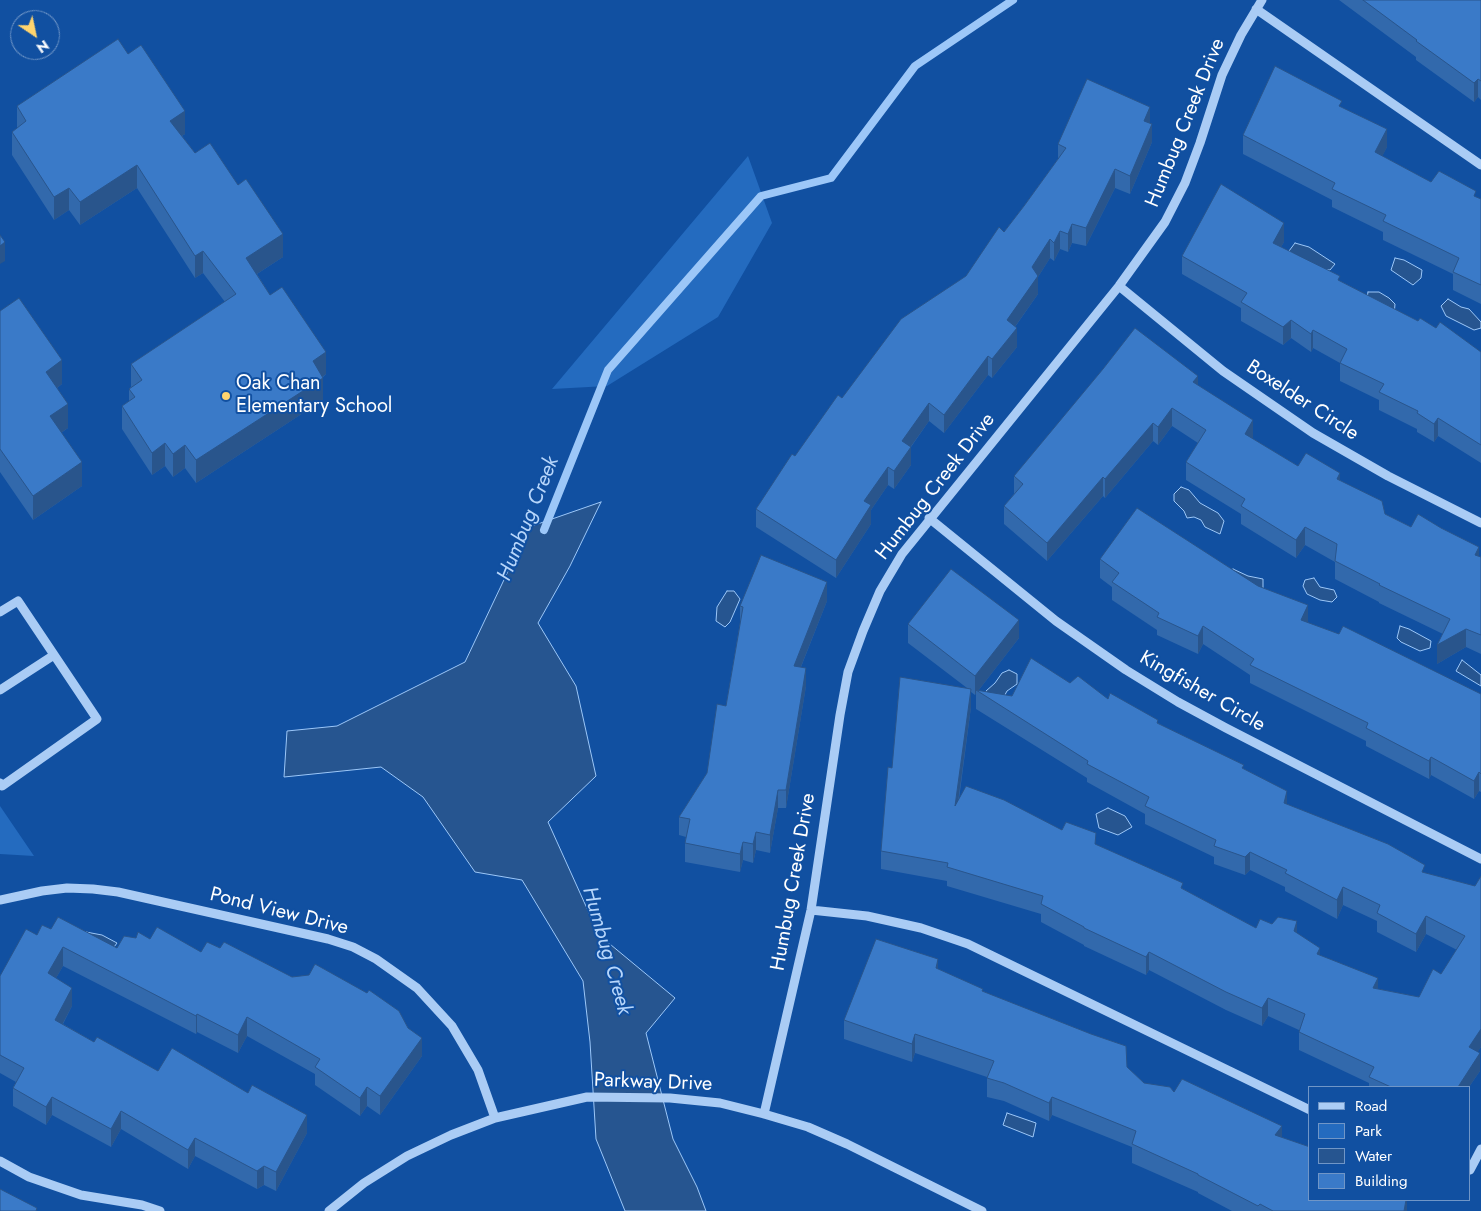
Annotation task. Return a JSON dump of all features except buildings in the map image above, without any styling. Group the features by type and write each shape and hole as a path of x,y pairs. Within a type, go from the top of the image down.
{"street":[{"name":"Humbug Creek Drive","path":"764,1114 811,910 848,672 880,591 902,554 929,518 1118,286 1165,222 1184,183 1200,143 1222,75 1241,35 1262,0"},
{"path":"1256,9 1481,165"},
{"name":"Boxelder Circle","path":"1118,286 1223,371 1313,432 1388,476 1481,523"},
{"name":"Kingfisher Circle","path":"929,518 1056,621 1126,670 1178,702 1226,728 1481,860"},
{"path":"0,612 18,601 97,719 2,786 0,783"},
{"path":"0,690 54,655"},
{"name":"Pond View Drive","path":"0,900 42,890 67,888 118,892 328,939 352,948 376,959 417,988 447,1019 466,1047 478,1070 495,1118"},
{"path":"811,910 867,916 912,926 968,944 1308,1109"},
{"name":"Parkway Drive","path":"329,1211 364,1183 407,1156 451,1135 495,1118 587,1097 670,1098 720,1103 764,1114 808,1127 982,1211"},
{"path":"1471,1168 1481,1148"},
{"path":"0,1161 29,1177 81,1195 160,1211"}],"green space":[{"path":"748,156 772,223 718,317 607,386 552,389"},
{"path":"0,806 34,856 0,854"}],"water":[{"path":"1295,243 1309,247 1335,264 1330,270 1318,269 1289,251"},
{"path":"1395,258 1404,260 1422,270 1421,278 1413,285 1391,270"},
{"path":"1368,292 1379,292 1389,298 1395,304 1394,316 1366,305"},
{"path":"1448,299 1461,307 1469,309 1481,322 1481,328 1474,330 1446,316 1441,306"},
{"path":"1181,487 1189,490 1200,503 1218,513 1224,521 1220,534 1205,527 1201,520 1194,517 1187,518 1184,511 1174,501 1174,494"},
{"path":"601,502 570,566 538,623 576,686 596,776 548,822 599,935 675,998 646,1033 673,1139 697,1187 706,1211 625,1211 596,1139 590,1042 583,981 522,880 475,872 423,797 381,767 284,777 287,731 337,726 465,662 529,527"},
{"path":"1233,569 1248,576 1263,579 1263,588 1256,592 1230,575"},
{"path":"1314,578 1320,587 1334,590 1337,597 1332,602 1320,600 1307,594 1303,586 1305,580"},
{"path":"727,591 734,591 740,599 730,622 725,627 716,621 717,607"},
{"path":"1400,626 1431,641 1430,648 1420,651 1401,642 1397,638"},
{"path":"1462,660 1481,675 1481,686 1456,671"},
{"path":"1009,670 1017,674 1017,684 1007,691 1000,704 987,698 986,691 1002,673"},
{"path":"1108,808 1125,816 1132,827 1118,835 1099,828 1096,814"},
{"path":"86,932 102,935 117,943 109,954 84,941"},
{"path":"1007,1113 1036,1123 1033,1137 1003,1125"}],"waterway":[{"name":"Humbug Creek","path":"544,530 608,370 761,196 831,178 915,66 1013,0"}],"place":[{"name":"Oak Chan Elementary School","path":"226,396"}]}
